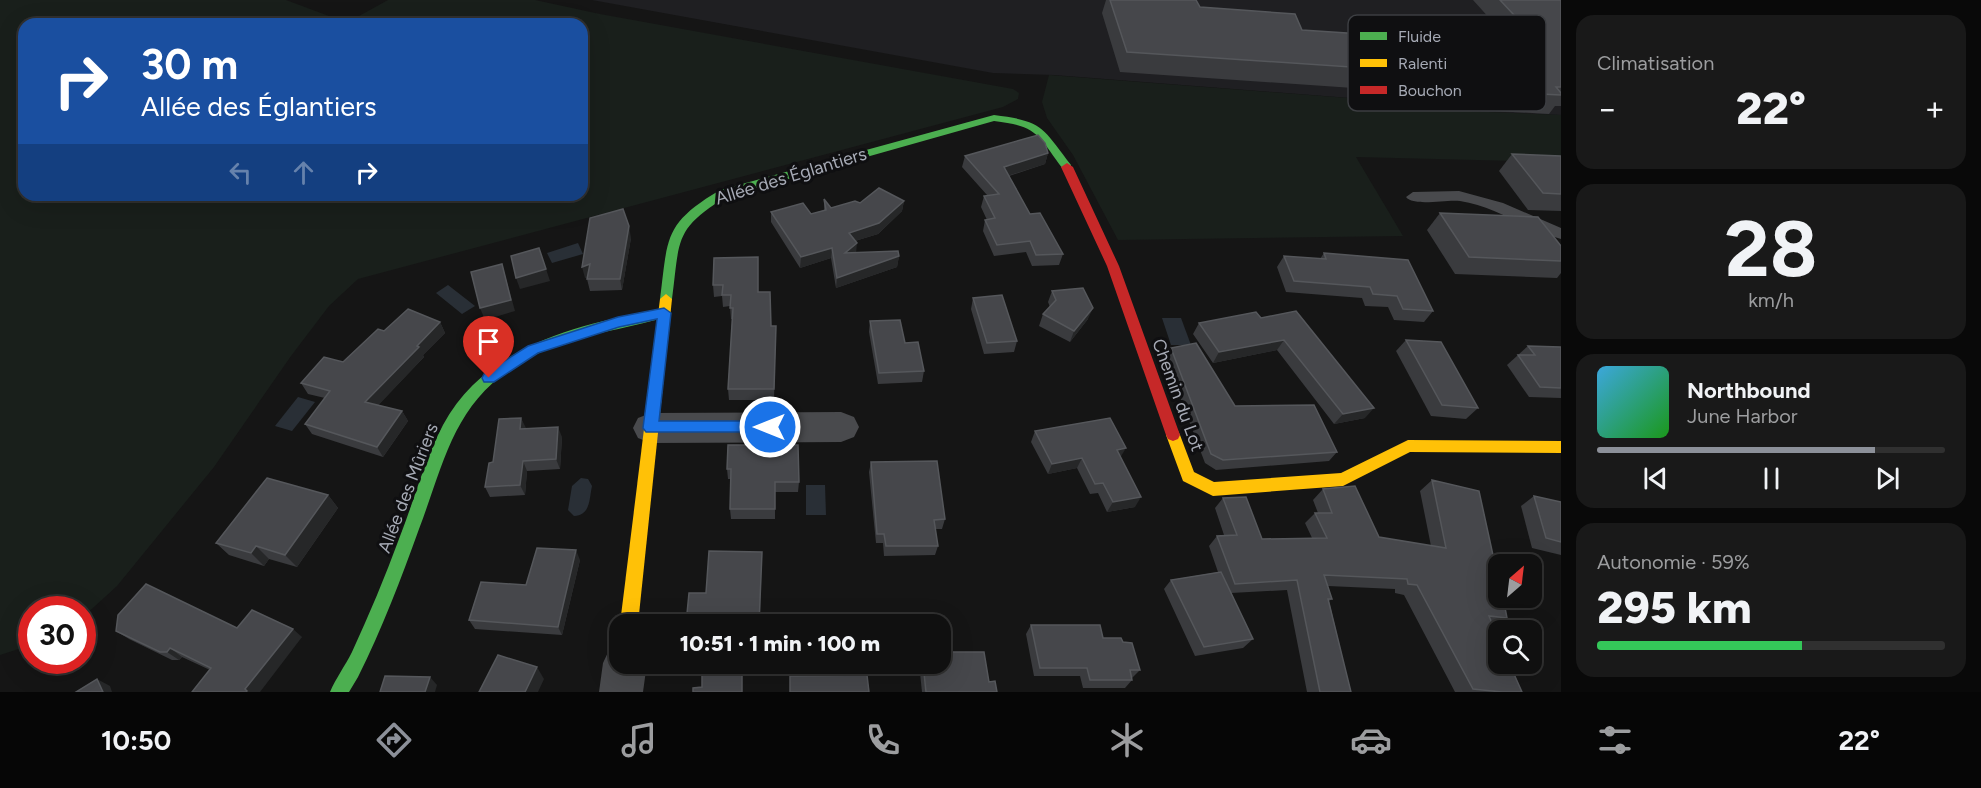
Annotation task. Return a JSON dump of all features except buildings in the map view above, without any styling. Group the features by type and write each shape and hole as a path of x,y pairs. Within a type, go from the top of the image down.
{"street":[{"name":"Allée des Églantiers","path":"630,614 664,313 675,242 684,222 707,202 743,188 984,120 1004,118 1020,121"},
{"name":"Chemin du Lot","path":"1020,121 1038,129 1064,161 1069,171 1113,267 1188,476 1213,489 1280,484 1343,479 1408,446 1561,447"},
{"name":"Allée des Mûriers","path":"339,692 356,662 401,557 445,438 462,406 474,392 507,365 533,350 618,322 664,313"},
{"path":"651,428 841,427"},
{"path":"621,692 623,674"}],"lane":[{"path":"1413,197 1459,196 1498,206 1561,234"}],"shaded area":[{"path":"0,0 286,0 329,16 347,18 359,16 388,0 535,0 600,14 1013,89 1019,93 1018,99 1003,107 358,279 329,306 291,356 214,467 117,586 96,605 96,596 18,596 18,649 0,655"},
{"path":"592,0 1561,0 1561,115 1463,111 1546,111 1546,15 1348,15 1348,98 1054,75 993,73"},
{"path":"1049,75 1348,98 1348,111 1463,111 1561,115 1561,162 1356,157 1403,236 1118,240 1073,155 1047,118 1042,102"},
{"path":"578,243 583,254 552,263 547,253"},
{"path":"448,285 475,306 462,314 436,293"},
{"path":"1162,318 1181,318 1191,345 1171,345"},
{"path":"298,397 315,402 292,431 275,426"},
{"path":"581,478 588,479 592,486 584,513 574,516 568,510 572,486"},
{"path":"806,485 825,485 826,515 806,515"}],"traffic: fast":[{"path":"666,299 671,258 680,229 693,212 724,193 994,118 1020,121 1038,129 1067,167"},
{"path":"339,692 363,648 407,540 443,441 462,407 481,385 503,367 527,353 580,332 664,313"}],"traffic: slow":[{"path":"630,614 666,299"},
{"path":"1173,435 1188,476 1213,489 1343,479 1408,446 1561,447"}],"traffic: jam":[{"path":"1067,167 1113,266 1173,435"}],"route":[{"path":"489,378 533,350 618,322 664,313 651,428 770,427"}]}
